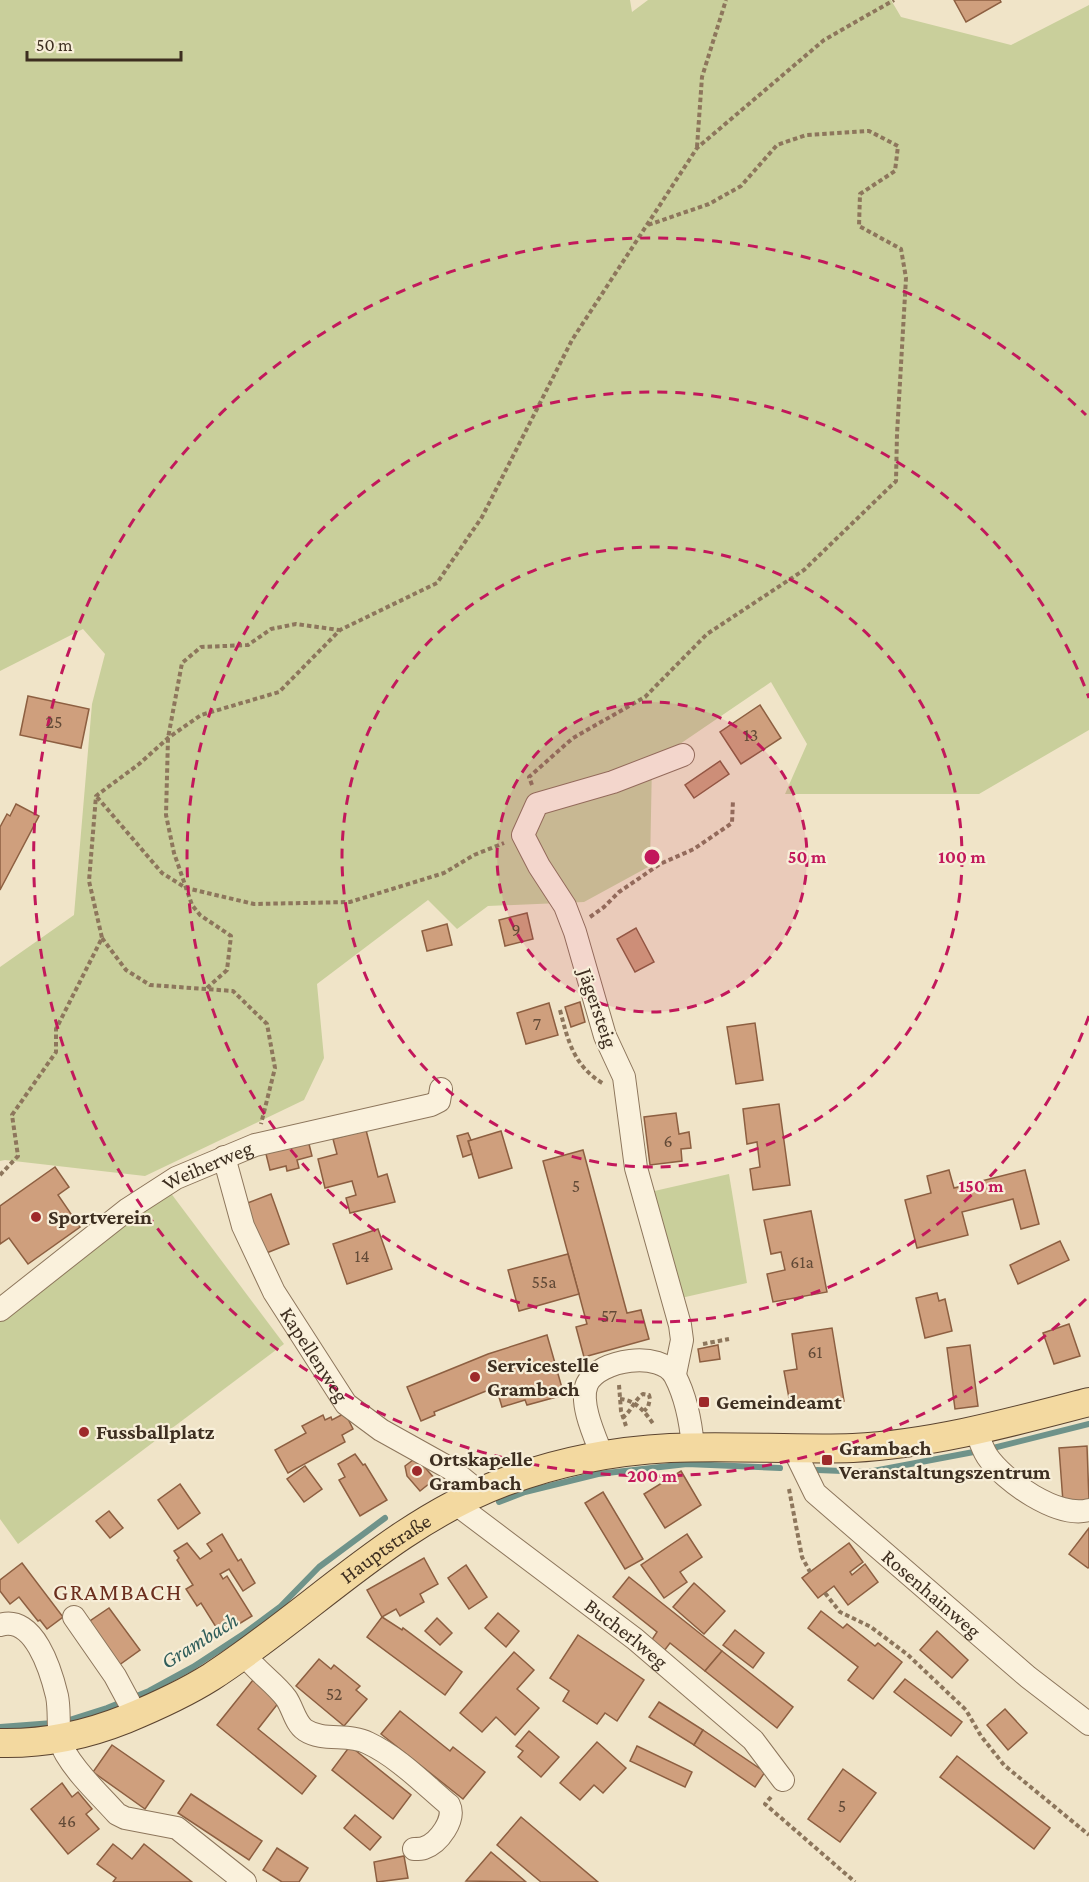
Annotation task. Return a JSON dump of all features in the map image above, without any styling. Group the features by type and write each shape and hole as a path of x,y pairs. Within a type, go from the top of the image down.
{"main road":[{"name":"Hauptstraße","path":"0,1743 58,1726 94,1730 131,1705 178,1696 244,1654 382,1549 467,1498 504,1482 561,1464 635,1451 692,1437 793,1448 886,1445 976,1430 1089,1402"}],"street":[{"path":"523,835 537,804 613,782 683,755"},
{"name":"Jägersteig","path":"523,835 539,866 565,906 575,932 605,1035 624,1077 636,1168 680,1325 682,1340 675,1374"},
{"name":"Weiherweg","path":"0,1310 128,1209 176,1178 255,1145 431,1105 439,1101 441,1089"},
{"name":"Kapellenweg","path":"224,1157 243,1226 274,1292 346,1404 381,1430 451,1469 467,1498"},
{"path":"602,1455 587,1413 585,1397 587,1385 594,1375 608,1365 631,1360 655,1362 666,1366 675,1374 692,1437"},
{"path":"976,1430 986,1455 1008,1480 1060,1508 1082,1512 1089,1510"},
{"name":"Rosenhainweg","path":"793,1448 815,1493 1028,1677 1089,1724"},
{"name":"Bucherlweg","path":"467,1498 753,1740 783,1780"},
{"path":"74,1617 131,1705"},
{"path":"0,1625 20,1625 29,1632 49,1671 57,1697 58,1726 71,1761 117,1814 124,1818 177,1828 245,1882"},
{"path":"244,1654 254,1668 285,1697 300,1726 319,1735 356,1738 369,1743 386,1753 449,1805 453,1811 450,1824 425,1848 414,1849"}],"path":[{"path":"697,148 702,77 726,0"},
{"path":"255,1145 275,1068 267,1024 233,991 150,985 126,970 102,938 88,881 96,796 139,764 168,738 201,715 279,692 340,630 437,583 482,517 572,340 697,148 825,40 894,0"},
{"path":"537,804 529,777 573,738 645,697 707,634 804,570 896,481 906,278 901,249 859,226 860,194 895,171 898,146 869,131 806,135 777,145 741,186 709,204 647,225"},
{"path":"207,988 227,970 231,936 200,915 192,904 174,853 166,815 168,738 182,663 201,647 248,645 271,629 296,624 340,630"},
{"path":"96,796 162,873 186,888 254,904 350,902 444,873 474,855 523,835"},
{"path":"575,932 619,892 660,864 694,849 732,823 734,800"},
{"path":"0,1175 18,1156 12,1115 56,1052 57,1029 102,938"},
{"path":"560,1010 567,1037 583,1068 600,1082 626,1093"},
{"path":"608,1365 618,1384 625,1426 635,1426"},
{"path":"622,1418 629,1413 640,1395 643,1394 649,1395 650,1402 644,1411"},
{"path":"620,1399 627,1399 644,1411 654,1426"},
{"path":"646,1425 692,1437"},
{"path":"793,1448 788,1491 802,1557 810,1572"},
{"path":"825,1593 840,1612 871,1627 908,1655 966,1710 981,1736 1004,1765 1089,1835"},
{"path":"783,1780 765,1804 855,1882"}],"green space":[{"path":"0,0 630,0 632,12 648,0 891,0 901,17 1011,45 1089,5 1089,730 979,794 785,794 807,744 771,682 652,763 650,866 584,902 488,906 457,929 428,900 317,984 324,1058 304,1100 145,1176 0,1161 0,967 74,915 92,704 105,654 83,629 0,671"},
{"path":"729,1174 747,1283 681,1298 650,1192"},
{"name":"Fussballplatz","path":"170,1192 284,1344 18,1544 0,1519 0,1320"}],"building":[{"path":"954,0 1000,0 1001,2 966,22"},
{"path":"28,696 89,709 81,748 20,735"},
{"path":"760,705 781,738 741,764 720,732"},
{"path":"720,761 729,774 694,798 685,785"},
{"path":"16,804 39,816 0,890 0,827 7,814 10,816"},
{"path":"527,913 533,939 505,946 499,920"},
{"path":"447,924 452,945 427,951 422,931"},
{"path":"636,928 654,962 635,972 617,939"},
{"path":"580,1002 585,1022 571,1027 565,1007"},
{"path":"549,1003 558,1035 526,1044 517,1013"},
{"path":"755,1023 763,1080 736,1084 727,1027"},
{"path":"779,1104 790,1185 753,1190 750,1169 760,1167 757,1142 747,1144 743,1109"},
{"path":"676,1113 679,1134 689,1132 691,1148 681,1149 682,1161 650,1165 644,1117"},
{"path":"366,1130 378,1177 387,1174 395,1202 350,1213 346,1198 356,1195 352,1181 325,1188 318,1159 337,1154 333,1139"},
{"path":"501,1131 512,1168 479,1178 468,1141"},
{"path":"468,1133 472,1154 463,1157 457,1136"},
{"path":"308,1140 312,1156 297,1160 299,1168 287,1171 286,1166 270,1170 265,1150"},
{"path":"583,1150 627,1313 641,1310 649,1339 584,1357 576,1327 587,1324 543,1161"},
{"name":"Sportverein","path":"55,1167 69,1187 58,1195 80,1227 28,1264 9,1238 0,1244 0,1206"},
{"path":"949,1170 954,1188 1025,1170 1039,1224 1021,1229 1013,1199 962,1212 968,1235 917,1248 905,1200 931,1193 927,1176"},
{"path":"271,1194 289,1244 264,1254 245,1204"},
{"path":"811,1211 827,1292 773,1302 767,1274 785,1270 781,1252 771,1254 764,1220"},
{"path":"378,1229 392,1269 347,1284 333,1244"},
{"path":"1060,1241 1069,1260 1018,1284 1010,1265"},
{"path":"568,1254 579,1294 519,1311 508,1270"},
{"path":"937,1293 939,1301 945,1299 952,1331 925,1338 916,1298"},
{"path":"1069,1324 1080,1356 1054,1364 1043,1333"},
{"path":"832,1328 844,1401 791,1409 784,1371 797,1369 792,1334"},
{"path":"547,1335 564,1395 527,1405 525,1400 502,1407 496,1387 434,1412 435,1415 421,1421 407,1387 488,1354"},
{"path":"718,1345 720,1359 700,1362 698,1349"},
{"path":"970,1345 978,1406 955,1409 947,1348"},
{"path":"345,1413 353,1429 342,1435 345,1442 288,1473 275,1450 306,1433 302,1426 323,1415 325,1420 331,1417 332,1420"},
{"path":"1087,1446 1089,1500 1063,1502 1059,1448"},
{"path":"355,1454 363,1465 365,1464 387,1500 360,1516 339,1480 345,1477 338,1464"},
{"name":"Ortskapelle Grambach","path":"413,1460 421,1463 435,1479 420,1491 407,1476 405,1466"},
{"path":"305,1466 322,1489 304,1502 287,1479"},
{"path":"681,1471 701,1505 665,1528 644,1494"},
{"path":"180,1484 200,1513 178,1529 158,1500"},
{"path":"603,1492 643,1559 625,1569 585,1503"},
{"path":"109,1511 123,1528 110,1538 96,1521"},
{"path":"1089,1528 1089,1567 1088,1568 1069,1554"},
{"path":"222,1534 238,1561 241,1559 255,1583 243,1591 229,1569 220,1574 223,1579 227,1576 252,1616 221,1635 201,1603 197,1606 186,1589 193,1585 174,1551 187,1543 200,1559 212,1551 207,1544"},
{"path":"687,1534 702,1557 680,1572 687,1582 664,1598 641,1565"},
{"path":"849,1543 863,1562 850,1572 852,1575 865,1564 878,1582 848,1605 834,1586 818,1598 802,1578"},
{"path":"424,1558 438,1584 420,1594 424,1602 400,1616 396,1609 382,1617 367,1590"},
{"path":"22,1563 63,1617 47,1629 19,1597 10,1604 0,1591 0,1580"},
{"path":"466,1565 487,1597 469,1609 448,1578"},
{"path":"629,1577 722,1651 705,1671 670,1643 664,1651 651,1641 657,1632 613,1597"},
{"path":"694,1583 725,1611 704,1634 673,1607"},
{"path":"109,1608 140,1650 115,1668 84,1625"},
{"path":"821,1611 843,1628 847,1624 875,1646 878,1643 902,1662 873,1699 848,1680 858,1667 808,1628"},
{"path":"498,1613 519,1631 506,1647 485,1628"},
{"path":"382,1617 402,1630 403,1628 462,1672 445,1695 367,1637"},
{"path":"437,1618 452,1633 440,1645 425,1631"},
{"path":"735,1630 764,1653 753,1668 723,1645"},
{"path":"937,1631 968,1660 952,1678 920,1650"},
{"path":"578,1635 644,1680 617,1721 605,1713 597,1724 563,1701 569,1691 550,1678"},
{"path":"722,1651 793,1707 777,1728 705,1671"},
{"path":"514,1652 534,1670 517,1689 539,1708 515,1735 496,1717 482,1732 460,1713"},
{"path":"319,1659 331,1669 334,1665 360,1686 356,1690 367,1699 344,1726 296,1686"},
{"path":"905,1679 962,1722 951,1736 894,1692"},
{"path":"253,1680 280,1701 258,1729 316,1776 302,1794 217,1725"},
{"path":"659,1702 703,1730 694,1745 649,1717"},
{"path":"1005,1709 1027,1733 1008,1750 987,1725"},
{"path":"400,1711 450,1751 453,1747 485,1772 463,1799 381,1734"},
{"path":"703,1730 765,1772 755,1787 694,1745"},
{"path":"529,1731 559,1757 541,1777 518,1757 523,1751 516,1746"},
{"path":"597,1742 626,1768 603,1793 594,1785 580,1800 560,1783"},
{"path":"112,1745 164,1781 145,1809 93,1772"},
{"path":"350,1746 411,1795 393,1819 332,1770"},
{"path":"637,1746 692,1772 685,1787 630,1761"},
{"path":"957,1756 1050,1828 1034,1849 940,1777"},
{"path":"843,1769 876,1793 840,1842 808,1819"},
{"path":"62,1783 72,1797 78,1792 92,1809 86,1814 99,1829 68,1854 31,1809"},
{"path":"191,1794 262,1841 249,1860 178,1813"},
{"path":"355,1815 381,1837 370,1850 344,1828"},
{"path":"521,1817 598,1882 541,1882 497,1845"},
{"path":"113,1844 132,1859 144,1844 192,1882 113,1882 116,1878 97,1864"},
{"path":"277,1848 308,1868 299,1882 282,1882 263,1870"},
{"path":"491,1852 526,1882 466,1881"},
{"path":"404,1856 408,1878 377,1882 374,1862"}],"waterway":[{"path":"989,1449 1089,1424"},
{"path":"817,1470 868,1472 979,1451"},
{"path":"499,1502 525,1492 598,1474 687,1464 780,1468"},
{"name":"Grambach","path":"63,1722 149,1691 193,1667 280,1607 319,1567 385,1518"},
{"name":"Grambach","path":"0,1727 53,1723"}],"place":[{"name":"Sportverein","path":"36,1217"},
{"name":"Servicestelle Grambach","path":"475,1377"},
{"name":"Gemeindeamt","path":"704,1402"},
{"name":"Fussballplatz","path":"84,1432"},
{"name":"Grambach Veranstaltungszentrum","path":"827,1460"},
{"name":"Ortskapelle Grambach","path":"417,1471"}],"district":[{"name":"GRAMBACH","path":"118,1592"}]}
